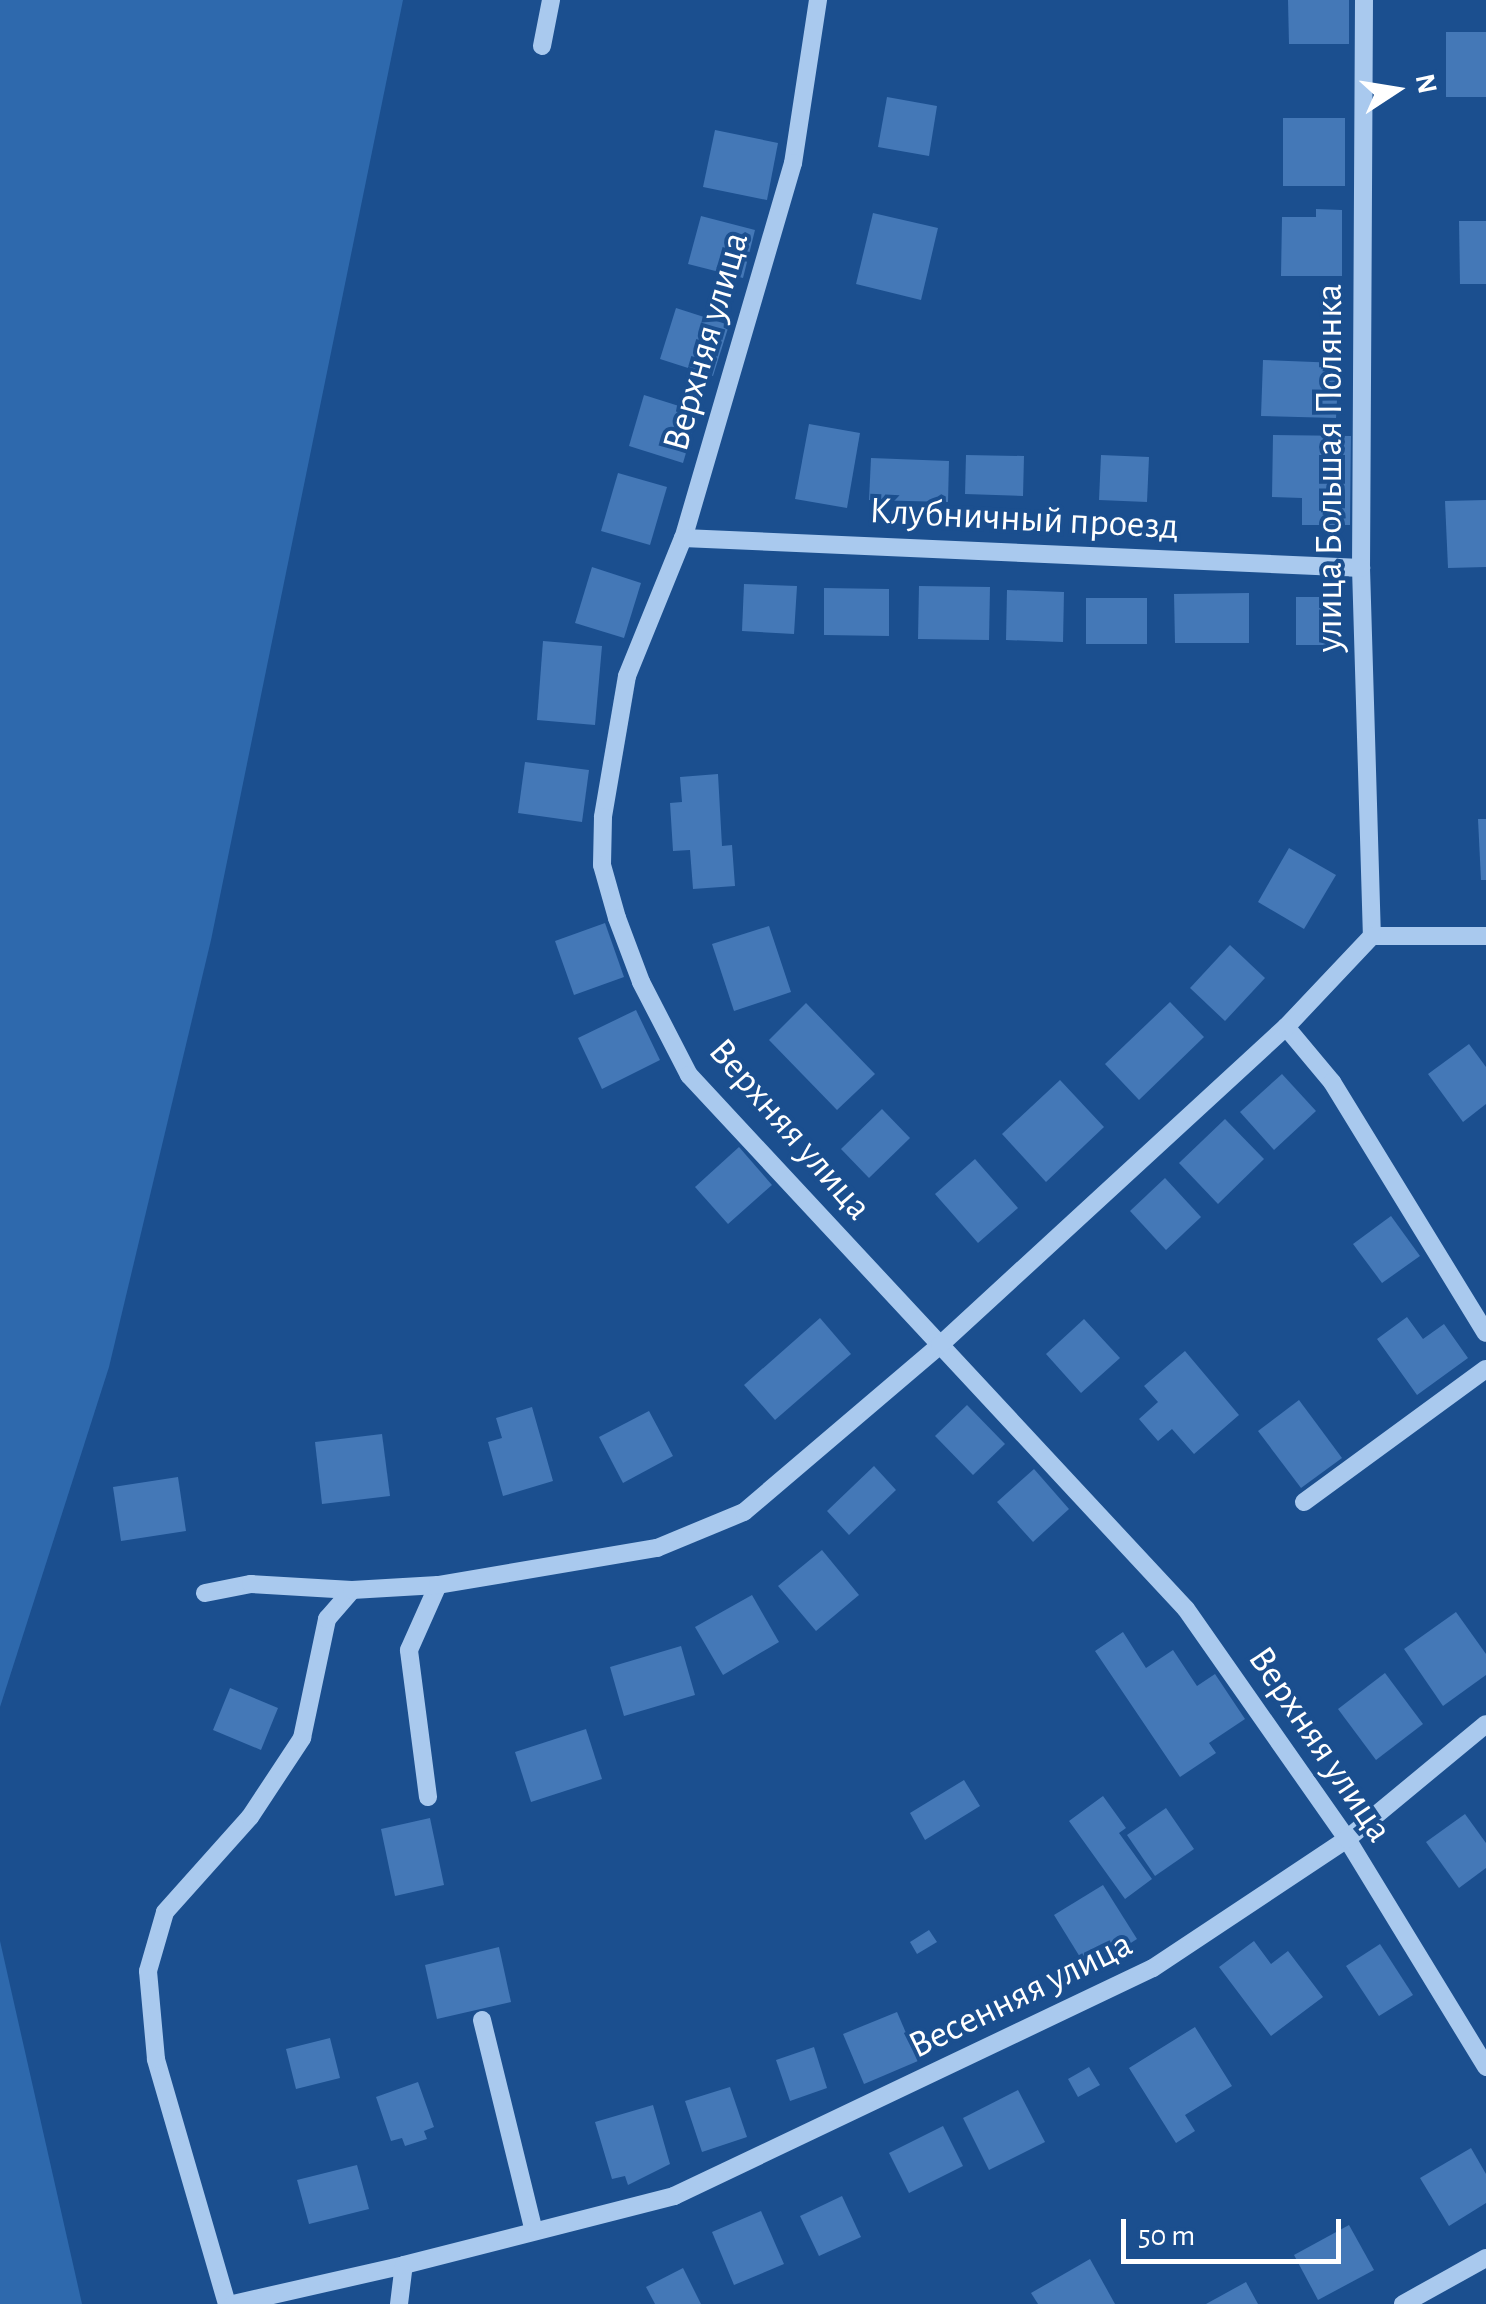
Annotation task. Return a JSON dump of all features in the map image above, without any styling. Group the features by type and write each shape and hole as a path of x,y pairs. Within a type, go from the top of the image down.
{"street":[{"path":"542,46 552,0"},
{"name":"Верхняя улица","path":"818,0 793,162 684,538 627,676 610,766 602,864 618,918 641,982 689,1075 1165,1582 1347,1839 1486,2067"},
{"name":"улица Большая Полянка","path":"1364,0 1361,568 1372,936"},
{"name":"Клубничный проезд","path":"684,538 1361,568"},
{"path":"204,1593 251,1584 352,1590 438,1585 657,1548 744,1512 940,1345 1286,1028 1372,936 1486,936"},
{"path":"1286,1028 1332,1082 1486,1333"},
{"path":"1304,1502 1486,1369"},
{"path":"428,1797 409,1650 438,1585"},
{"path":"230,2304 156,2058 148,1971 165,1912 250,1818 302,1738 327,1619 352,1590"},
{"name":"Весенняя улица","path":"230,2304 404,2265 674,2196 882,2100 1153,1968 1347,1839 1486,1724"},
{"path":"482,2020 534,2231"},
{"path":"1402,2304 1486,2258"},
{"path":"399,2304 404,2265"}],"shaded area":[{"path":"0,0 403,0 211,940 109,1367 0,1707"},
{"path":"0,1941 82,2304 0,2304"}],"building":[{"path":"1288,0 1349,0 1349,44 1289,44"},
{"path":"1446,32 1486,32 1486,97 1446,97"},
{"path":"887,97 937,106 929,156 878,147"},
{"path":"1283,118 1345,118 1345,186 1283,186"},
{"path":"715,130 778,143 767,200 703,187"},
{"path":"1316,209 1342,210 1342,276 1281,276 1282,217 1316,217"},
{"path":"873,213 938,228 921,300 856,284"},
{"path":"701,216 755,230 743,278 688,264"},
{"path":"1459,221 1486,221 1486,284 1460,284"},
{"path":"676,308 729,325 713,376 660,359"},
{"path":"1263,360 1339,363 1336,418 1261,416"},
{"path":"644,395 698,412 683,463 629,446"},
{"path":"809,424 860,433 847,508 795,499"},
{"path":"1273,435 1351,436 1350,525 1302,525 1302,498 1272,497"},
{"path":"966,455 1024,456 1023,496 965,494"},
{"path":"1101,455 1149,457 1147,502 1099,500"},
{"path":"871,458 949,461 948,502 869,500"},
{"path":"618,473 667,487 650,545 601,531"},
{"path":"1486,500 1486,567 1448,568 1445,501"},
{"path":"592,567 641,583 624,638 575,623"},
{"path":"744,584 797,586 794,634 742,631"},
{"path":"919,586 990,587 989,640 918,639"},
{"path":"824,588 889,589 889,636 824,635"},
{"path":"1007,590 1064,592 1063,642 1006,640"},
{"path":"1249,593 1249,643 1175,643 1174,594"},
{"path":"1296,597 1336,597 1336,645 1296,645"},
{"path":"1086,598 1147,598 1147,644 1086,644"},
{"path":"543,641 602,646 595,725 537,720"},
{"path":"525,762 589,770 582,822 518,813"},
{"path":"718,774 722,846 732,845 735,886 693,889 690,850 673,851 670,803 682,802 680,777"},
{"path":"1478,819 1486,819 1486,880 1481,880"},
{"path":"1289,848 1336,875 1304,929 1258,902"},
{"path":"605,923 624,977 574,995 555,941"},
{"path":"769,926 791,992 734,1011 712,944"},
{"path":"1230,945 1265,978 1225,1021 1190,988"},
{"path":"1170,1002 1204,1037 1139,1100 1105,1064"},
{"path":"806,1003 875,1074 837,1110 769,1040"},
{"path":"636,1010 660,1060 602,1089 578,1038"},
{"path":"1469,1044 1486,1067 1486,1104 1463,1122 1428,1074"},
{"path":"1282,1074 1316,1111 1274,1150 1240,1112"},
{"path":"1060,1080 1104,1127 1046,1182 1002,1134"},
{"path":"882,1109 910,1138 869,1178 841,1149"},
{"path":"1225,1119 1264,1159 1218,1204 1179,1163"},
{"path":"739,1147 772,1185 728,1224 695,1187"},
{"path":"975,1159 1018,1208 978,1243 935,1194"},
{"path":"1165,1178 1201,1217 1166,1250 1130,1211"},
{"path":"1391,1216 1420,1256 1382,1283 1353,1244"},
{"path":"1407,1317 1423,1339 1444,1324 1468,1358 1417,1395 1377,1339"},
{"path":"820,1318 851,1354 775,1420 744,1385"},
{"path":"1084,1319 1120,1358 1081,1393 1046,1354"},
{"path":"1185,1351 1239,1415 1194,1454 1172,1429 1158,1441 1139,1419 1158,1402 1144,1386"},
{"path":"1299,1400 1342,1458 1301,1488 1258,1431"},
{"path":"967,1405 1005,1444 973,1475 935,1436"},
{"path":"532,1407 553,1481 503,1496 488,1442 502,1438 496,1418"},
{"path":"649,1411 673,1456 623,1483 599,1437"},
{"path":"382,1434 390,1496 322,1504 315,1442"},
{"path":"874,1466 896,1490 849,1535 827,1511"},
{"path":"1034,1469 1069,1509 1033,1542 997,1502"},
{"path":"178,1477 186,1531 121,1541 113,1487"},
{"path":"822,1550 859,1595 816,1631 778,1586"},
{"path":"752,1595 779,1642 723,1675 695,1627"},
{"path":"1456,1612 1486,1654 1486,1675 1443,1706 1404,1649"},
{"path":"1123,1632 1146,1668 1173,1650 1197,1686 1215,1674 1245,1719 1209,1743 1216,1753 1180,1777 1095,1651"},
{"path":"681,1646 695,1695 624,1716 610,1667"},
{"path":"1385,1673 1423,1724 1376,1760 1338,1709"},
{"path":"230,1688 278,1708 261,1750 213,1730"},
{"path":"586,1729 602,1779 531,1802 515,1752"},
{"path":"964,1780 980,1806 925,1840 910,1813"},
{"path":"1103,1796 1126,1828 1119,1833 1152,1879 1125,1899 1069,1821"},
{"path":"1166,1808 1194,1849 1155,1876 1127,1835"},
{"path":"1465,1814 1486,1843 1486,1868 1459,1888 1426,1842"},
{"path":"430,1818 444,1885 395,1896 381,1829"},
{"path":"1103,1885 1137,1939 1088,1970 1054,1915"},
{"path":"929,1930 937,1942 917,1954 910,1942"},
{"path":"1254,1941 1271,1964 1288,1951 1323,1997 1271,2036 1219,1967"},
{"path":"1380,1944 1413,1995 1379,2016 1346,1966"},
{"path":"499,1947 511,2002 437,2019 425,1965"},
{"path":"897,2012 918,2061 864,2084 843,2034"},
{"path":"1195,2027 1232,2086 1185,2115 1195,2131 1176,2143 1129,2068"},
{"path":"330,2038 340,2078 296,2089 286,2049"},
{"path":"814,2047 827,2088 790,2101 776,2060"},
{"path":"1089,2067 1100,2085 1078,2097 1068,2079"},
{"path":"418,2082 434,2127 424,2131 427,2139 405,2146 402,2138 391,2141 376,2097"},
{"path":"730,2087 747,2137 702,2152 685,2101"},
{"path":"1018,2090 1045,2142 989,2170 963,2118"},
{"path":"653,2105 670,2164 628,2185 625,2176 612,2179 595,2122"},
{"path":"943,2126 963,2166 909,2193 889,2153"},
{"path":"1471,2148 1486,2174 1486,2203 1449,2226 1420,2178"},
{"path":"357,2165 369,2209 309,2224 297,2180"},
{"path":"842,2196 861,2237 819,2256 800,2216"},
{"path":"761,2211 784,2264 734,2285 712,2232"},
{"path":"1349,2225 1374,2270 1318,2300 1294,2255"},
{"path":"1090,2259 1115,2304 1038,2304 1031,2293"},
{"path":"683,2268 701,2304 655,2304 646,2287"},
{"path":"1246,2282 1258,2304 1206,2304"}]}
